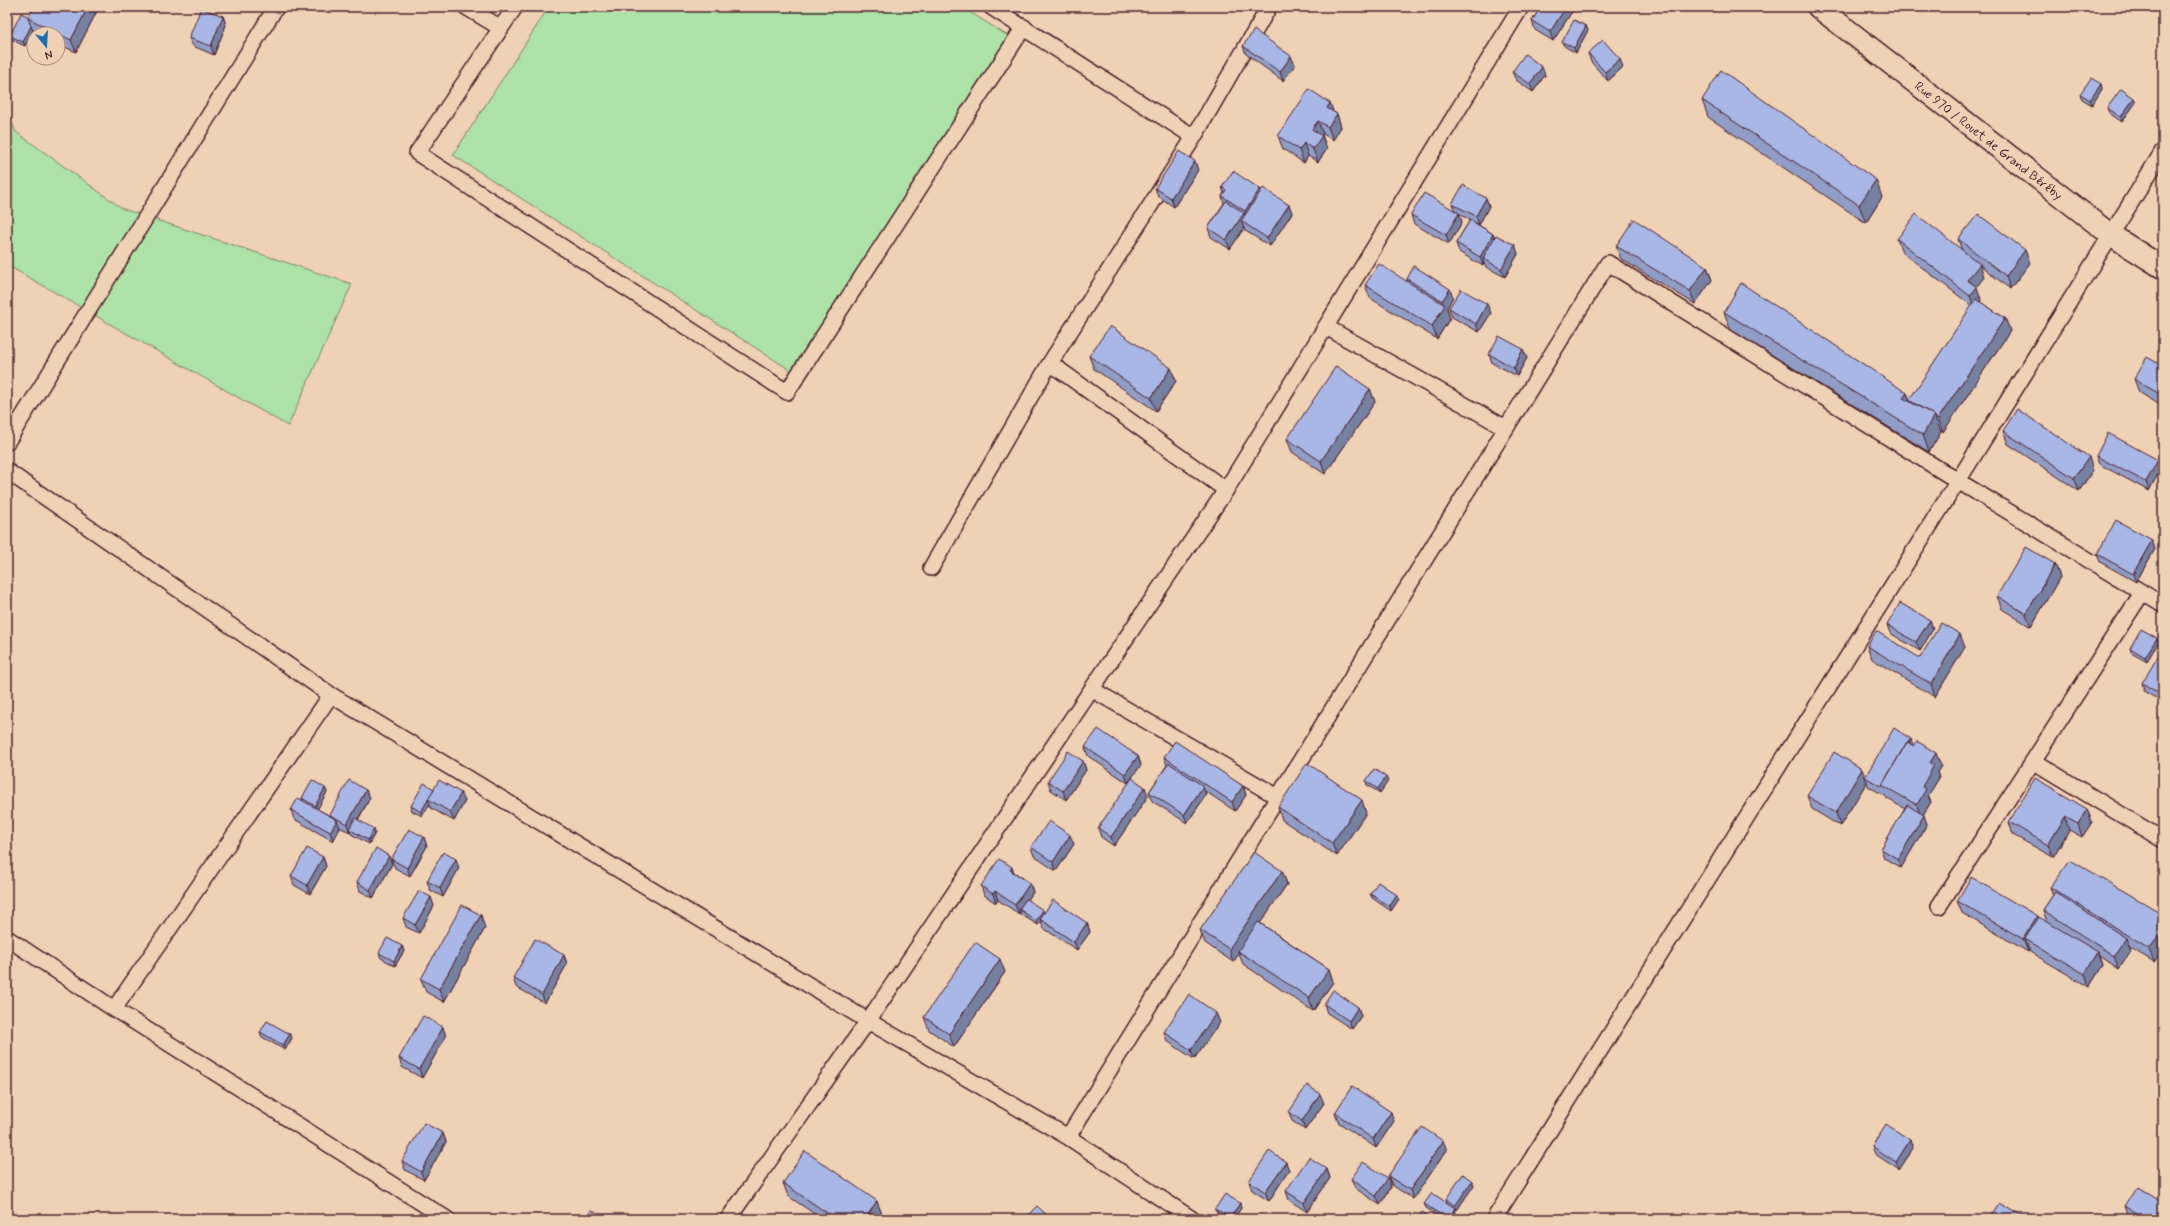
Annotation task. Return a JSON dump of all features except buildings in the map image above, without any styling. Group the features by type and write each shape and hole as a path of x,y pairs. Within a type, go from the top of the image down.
{"main road":[{"name":"Rue 970 / Rouet de Grand Béréby","path":"1818,7 2111,235 2163,268"}],"street":[{"path":"7,442 276,7"},
{"path":"466,7 501,28"},
{"path":"515,7 417,152 787,392 1024,27"},
{"path":"991,7 1194,137"},
{"path":"931,568 1050,363 1194,137 1269,7"},
{"path":"728,1219 868,1021 1094,690 1226,490 1521,7"},
{"path":"1494,1219 1958,481 2163,151"},
{"path":"1068,1137 1608,263 1958,481 2163,605"},
{"path":"1326,327 1506,428"},
{"path":"1050,363 1226,490"},
{"path":"7,471 330,695 868,1021 1068,1137 1192,1219"},
{"path":"1939,906 2142,593"},
{"path":"1094,690 1278,797"},
{"path":"114,1010 330,695"},
{"path":"2033,761 2163,840"},
{"path":"7,938 114,1010 448,1219"}],"green space":[{"path":"549,7 962,7 1011,38 795,373 453,155"},
{"path":"7,111 16,132 123,209 352,284 288,426 7,265"}]}
